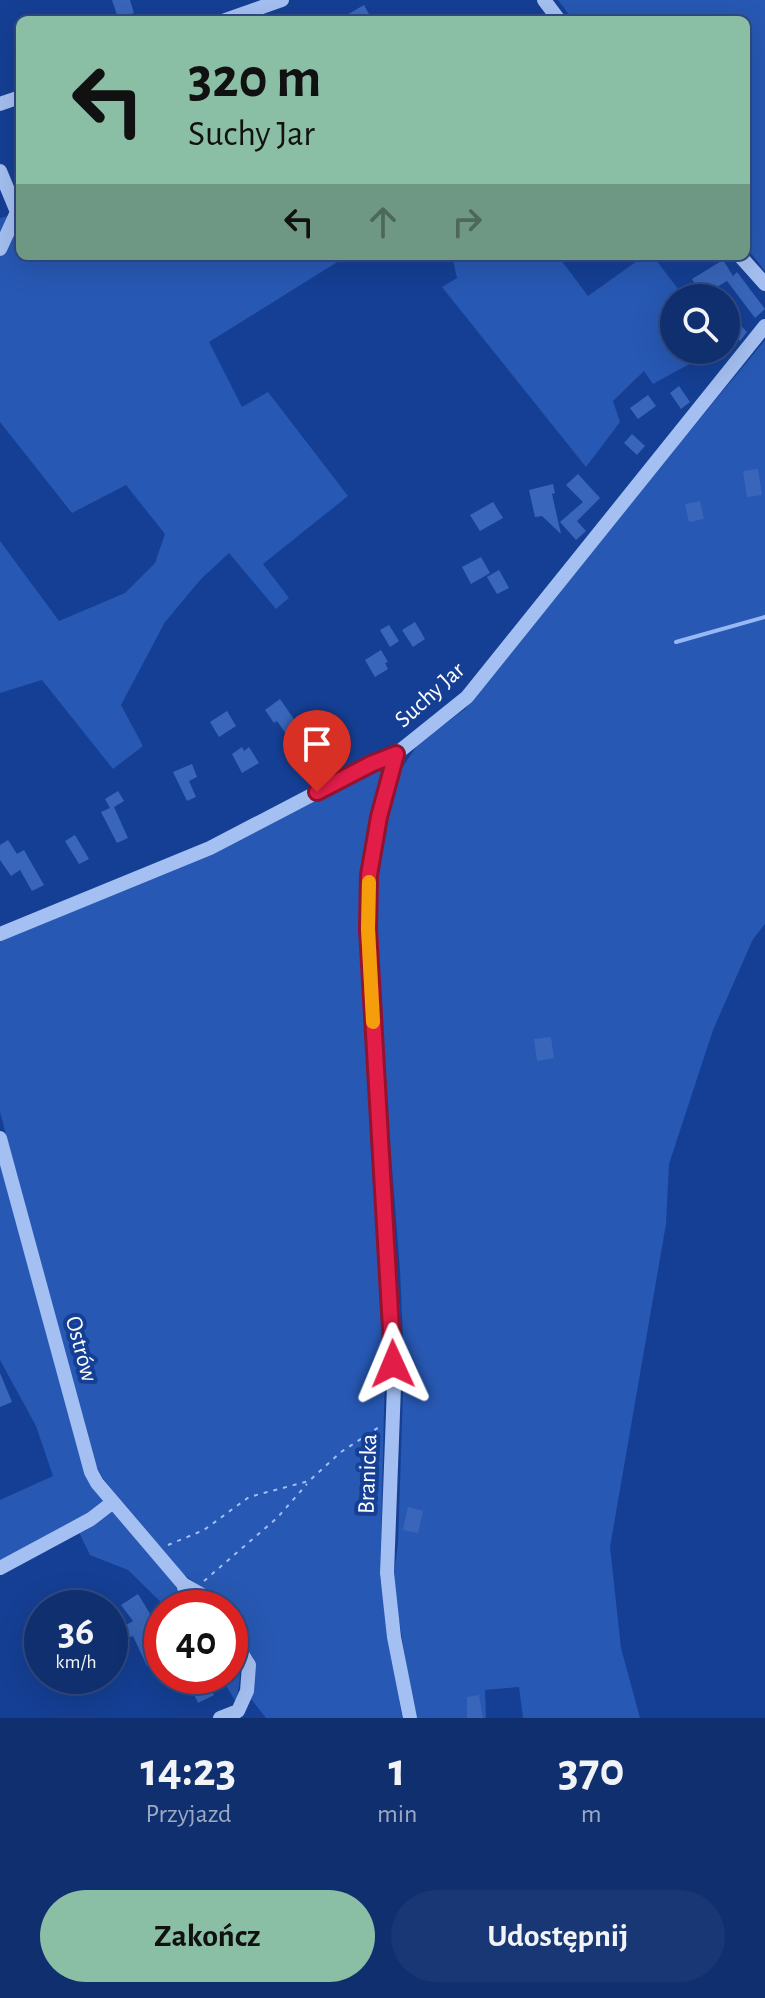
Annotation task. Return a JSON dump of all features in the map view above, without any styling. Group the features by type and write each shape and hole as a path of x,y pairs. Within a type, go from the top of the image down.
{"street":[{"path":"236,16 282,0"},
{"path":"0,171 16,210"},
{"path":"0,249 16,214"},
{"path":"744,260 765,284"},
{"name":"Suchy Jar","path":"0,934 210,848 396,754 467,697 765,326"},
{"name":"Branicka","path":"396,754 379,817 369,875 368,929 393,1319 387,1573 394,1637 410,1718"},
{"name":"Ostrów","path":"0,1138 91,1472 156,1553 193,1590"},
{"path":"0,1568 91,1519 113,1502"},
{"path":"220,1718 238,1711 246,1694"}],"path":[{"path":"190,1588 277,1518 309,1481 366,1434 377,1428 392,1426"},
{"path":"156,1553 176,1540 204,1530 249,1497 309,1481"}],"shaded area":[{"path":"558,0 765,0 765,271 750,252 750,16 570,16"},
{"path":"16,214 16,260 341,260 209,342 242,407 268,392 348,496 263,564 289,598 276,609 229,553 201,579 165,622 121,705 143,746 113,769 42,680 0,693 0,541 59,621 125,593 155,563 165,534 126,485 72,513 0,422 0,218"},
{"path":"453,260 561,260 588,296 638,260 656,260 674,284 660,284 660,364 689,364 653,384 644,371 613,401 620,422 586,467 442,287 457,278"},
{"path":"765,340 765,924 753,939 713,1030 669,1164 666,1224 610,1547 621,1648 640,1718 523,1718 519,1687 485,1690 486,1718 415,1718 393,1582 398,1543 404,1362 400,1270 375,951 376,877 384,822 402,768 418,744 465,709"},
{"path":"383,767 384,778 373,811 364,865 361,932 386,1328 380,1578 402,1718 266,1718 251,1699 255,1663 248,1652 248,1590 204,1590 182,1573 104,1480 94,1462 0,1112 0,938 367,770"},
{"path":"0,1161 89,1480 173,1577 177,1590 149,1590 128,1570 90,1555 75,1524 0,1564 0,1500 53,1476 36,1426 0,1360"}],"building":[{"path":"112,0 130,0 134,13 117,16"},
{"path":"364,5 369,14 365,16 345,16"},
{"path":"723,260 733,276 737,272 765,309 755,318 740,298 740,284 729,284 727,281 722,284 695,284 692,279"},
{"path":"740,325 747,332 740,341"},
{"path":"679,386 690,402 681,409 670,393"},
{"path":"648,395 656,406 638,419 630,408"},
{"path":"632,434 645,446 637,455 624,443"},
{"path":"758,469 762,495 747,497 743,471"},
{"path":"578,474 600,498 577,521 586,531 576,540 560,522 583,502 566,485"},
{"path":"553,484 555,493 552,494 561,534 542,516 535,517 529,490"},
{"path":"700,501 704,519 689,522 685,504"},
{"path":"493,502 503,518 480,531 470,515"},
{"path":"481,557 490,573 471,584 462,567"},
{"path":"499,570 509,588 497,594 487,577"},
{"path":"415,622 425,639 413,647 402,630"},
{"path":"389,625 399,641 390,647 380,630"},
{"path":"381,650 388,662 385,663 388,669 375,677 365,660"},
{"path":"280,699 298,725 295,727 300,734 291,741 265,710"},
{"path":"227,711 236,726 219,737 210,722"},
{"path":"242,747 244,751 249,747 259,763 242,773 232,754"},
{"path":"192,764 197,777 189,781 196,797 187,801 173,772"},
{"path":"118,791 124,801 114,807 128,838 117,843 101,812 110,808 105,799"},
{"path":"75,835 89,859 79,864 65,841"},
{"path":"8,840 17,854 24,850 44,885 32,891 20,870 11,876 0,860 0,845"},
{"path":"551,1037 554,1058 537,1061 534,1039"},
{"path":"0,1373 12,1402 0,1407"},
{"path":"408,1507 423,1511 418,1533 403,1530"},
{"path":"138,1594 144,1604 144,1660 133,1636 128,1638 128,1624 133,1621 128,1614 128,1600"},
{"path":"194,1694 214,1694 214,1695 198,1703"},
{"path":"479,1695 483,1718 467,1718 467,1697"}],"waterway":[{"path":"676,642 765,617"}],"slow traffic":[{"path":"369,882 373,1022"}],"route":[{"path":"317,792 396,754 379,817 369,875 368,929 393,1319 393,1364"}]}
